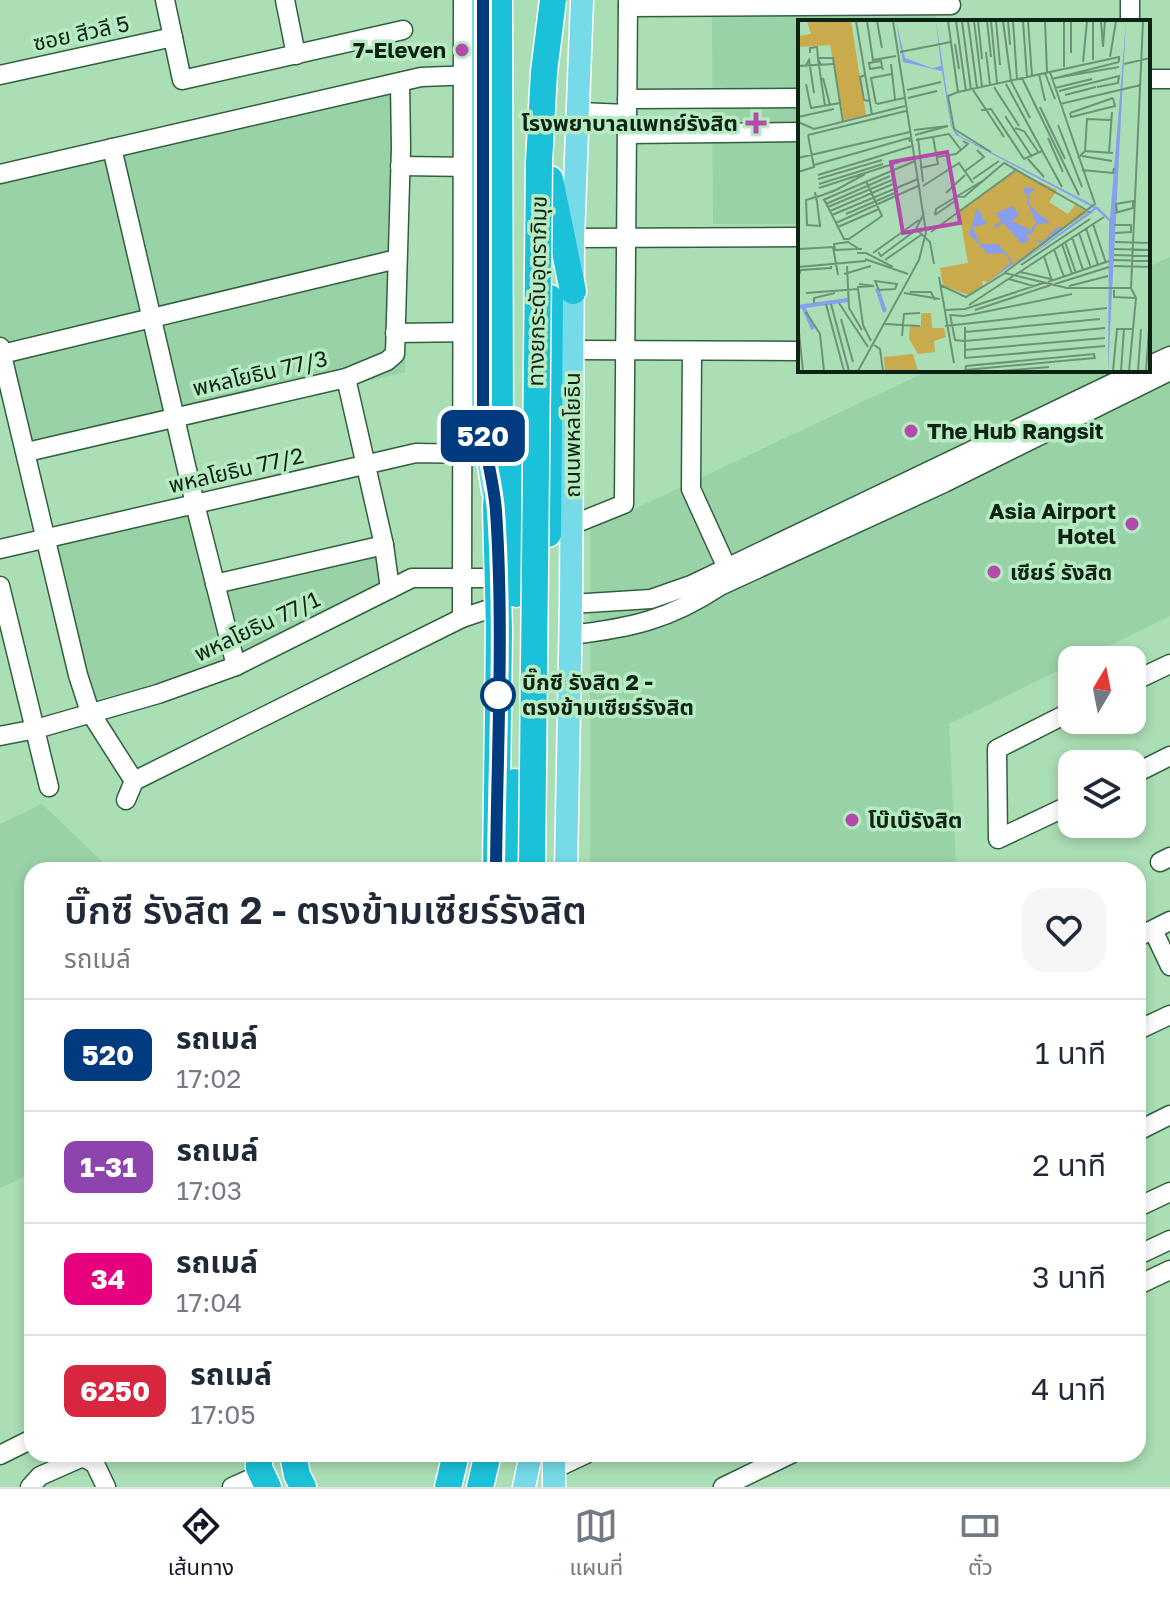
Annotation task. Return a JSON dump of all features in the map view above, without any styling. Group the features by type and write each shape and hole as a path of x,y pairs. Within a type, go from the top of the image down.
{"highway":[{"path":"496,862 496,507 500,455 499,0"},
{"name":"ทางยกระดับอุตราภิมุข","path":"515,862 517,0"},
{"name":"ทางยกระดับอุตราภิมุข","path":"532,862 539,162 552,0"},
{"name":"ถนนพหลโยธิน","path":"545,862 552,0"},
{"path":"550,179 573,291"},
{"path":"295,1462 303,1487"},
{"path":"450,1462 452,1487"},
{"path":"452,1487 455,1462"},
{"path":"452,1487 461,1462"},
{"path":"480,1487 486,1462"},
{"path":"493,1487 498,1462"}],"main road":[{"path":"483,0 473,76 472,332 485,454 496,507"},
{"name":"ถนนพหลโยธิน","path":"566,862 573,238 582,0"},
{"path":"524,1487 529,1462"}],"street":[{"path":"166,0 182,80 403,30"},
{"path":"285,0 296,55"},
{"path":"0,174 421,77 473,76 463,0"},
{"path":"572,525 624,504 628,3 951,9"},
{"name":"ซอย สีวลี 5","path":"0,75 173,37"},
{"path":"400,82 395,333 472,332 462,454 462,618"},
{"path":"579,112 690,98 798,98"},
{"path":"690,98 691,133"},
{"path":"627,134 798,132"},
{"path":"112,148 236,666"},
{"path":"400,166 473,167"},
{"path":"573,238 798,237"},
{"path":"134,781 90,712 78,675 1,351 397,259"},
{"name":"พหลโยธิน 77/3","path":"27,452 346,378 387,361 395,354 395,333"},
{"path":"573,350 798,351"},
{"path":"692,352 691,489 727,568"},
{"path":"1150,365 1170,356"},
{"path":"571,635 623,629 690,606 720,586 944,483 1170,371"},
{"path":"571,604 651,599 683,589 1136,372"},
{"path":"346,378 384,545 390,589"},
{"name":"พหลโยธิน 77/2","path":"0,549 416,453 485,454"},
{"path":"215,584 384,545"},
{"name":"พหลโยธิน 77/1","path":"0,736 36,729 158,694 236,666 412,578 498,578"},
{"path":"0,586 6,640 36,729 49,787"},
{"path":"640,600 645,622"},
{"path":"126,800 134,781 462,618 498,606"},
{"path":"1146,675 1170,664"},
{"path":"1058,718 997,749 998,839 1058,811"},
{"path":"1146,768 1170,756"},
{"path":"1154,929 1170,966"},
{"path":"1146,1026 1170,1015"},
{"path":"1146,1127 1170,1115"},
{"path":"1146,1203 1170,1192"},
{"path":"1146,1251 1170,1240"},
{"path":"1146,1281 1170,1270"},
{"path":"0,1455 24,1443"},
{"path":"21,1487 29,1487 40,1476 72,1462"},
{"path":"92,1462 106,1487"},
{"path":"723,1487 775,1462"},
{"path":"232,1487 269,1471"}],"shaded area":[{"name":"โรงพยาบาลแพทย์รังสิต","path":"936,15 936,20 798,20 798,224 713,224 712,16"},
{"path":"409,76 405,372 32,459 0,335 0,170"},
{"path":"1170,257 1170,616 1109,646 1058,646 1058,671 949,724 956,862 590,862 590,530 926,372 1150,372 1150,266"},
{"path":"192,511 211,591 376,553 384,586 209,673 88,701 51,543"},
{"path":"42,804 103,862 24,862 24,1177 0,1188 0,824"}],"bus line":[{"name":"520","path":"483,0 483,427 496,507 499,631 496,862"}],"place":[{"name":"7-Eleven","path":"462,50"},
{"name":"โรงพยาบาลแพทย์รังสิต","path":"756,123"},
{"name":"The Hub Rangsit","path":"911,431"},
{"name":"Asia Airport Hotel","path":"1132,524"},
{"name":"เซียร์ รังสิต","path":"994,572"},
{"name":"บิ๊กซี รังสิต 2 - ตรงข้ามเซียร์รังสิต","path":"498,695"},
{"name":"โบ๊เบ๊รังสิต","path":"852,820"}]}
